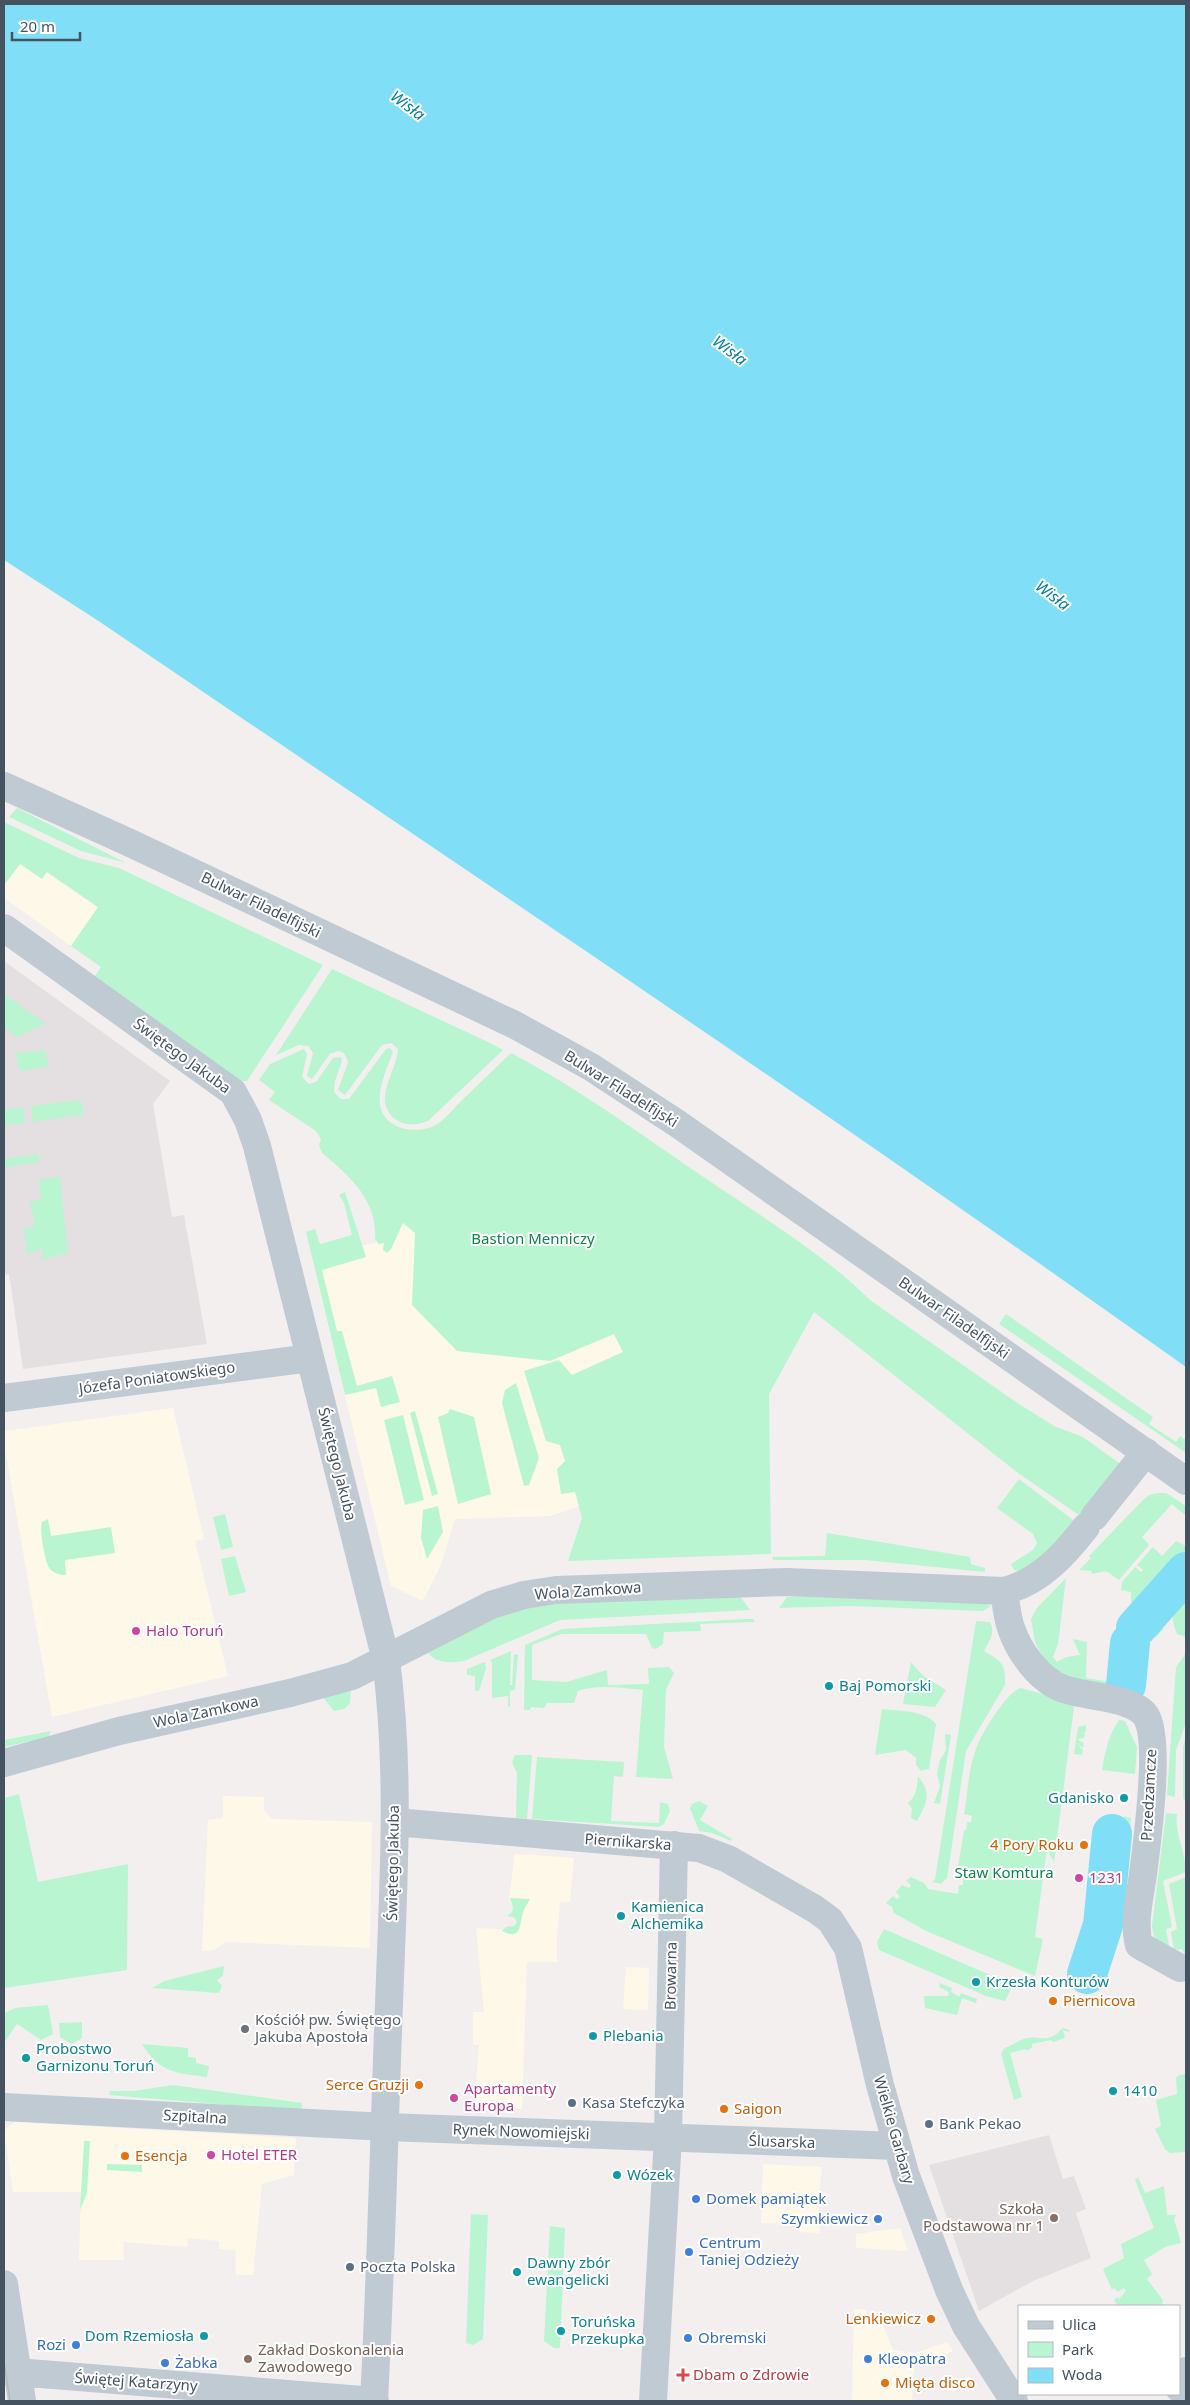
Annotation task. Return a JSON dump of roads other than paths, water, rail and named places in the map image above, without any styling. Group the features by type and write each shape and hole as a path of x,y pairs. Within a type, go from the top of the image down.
{"street":[{"name":"Bulwar Filadelfijski","path":"4,786 128,842 515,1025 591,1067 678,1124 1186,1480"},
{"name":"Świętego Jakuba","path":"4,928 233,1092 248,1120 257,1146 386,1660 391,1697 395,1822 386,2126"},
{"name":"Józefa Poniatowskiego","path":"4,1398 310,1358"},
{"name":"Wola Zamkowa","path":"4,1763 119,1731 352,1676 491,1605 524,1595 556,1590 787,1582 1004,1591 1023,1586 1050,1567 1090,1522 1146,1452"},
{"name":"Przedzamcze","path":"1004,1591 1010,1627 1016,1641 1030,1663 1045,1678 1064,1689 1122,1702 1141,1710 1146,1715 1150,1724 1153,1748 1144,1872 1136,1934 1139,1945 1180,1968"},
{"name":"Piernikarska","path":"395,1822 674,1845 711,1851 815,1909 834,1925"},
{"name":"Browarna","path":"668,2137 674,1845"},
{"name":"Wielkie Garbary","path":"834,1925 848,1948 897,2146 949,2290 971,2334 1014,2401"},
{"name":"Szpitalna","path":"4,2107 386,2126"},
{"name":"Rynek Nowomiejski","path":"386,2126 668,2137"},
{"path":"375,2401 386,2126"},
{"path":"653,2401 668,2137"},
{"name":"Ślusarska","path":"668,2137 897,2146"},
{"path":"4,2284 11,2372 22,2401"},
{"path":"1180,2386 1186,2371"},
{"name":"Świętej Katarzyny","path":"11,2372 375,2401"}],"water":[{"name":"Wisła","path":"4,4 1186,4 1186,1367 916,1177 644,991 97,620 4,560"}],"waterway":[{"path":"1136,1628 1186,1572"},
{"path":"1126,1685 1130,1643"},
{"path":"1087,1974 1103,1925 1112,1834"}],"tram line":[{"path":"4,2360 10,2401"}],"place":[{"name":"Halo Toruń","path":"136,1631"},
{"name":"Baj Pomorski","path":"829,1686"},
{"name":"Gdanisko","path":"1124,1798"},
{"name":"4 Pory Roku","path":"1084,1845"},
{"name":"1231","path":"1079,1878"},
{"name":"Kamienica Alchemika","path":"621,1916"},
{"name":"Krzesła Konturów","path":"976,1982"},
{"name":"Piernicova","path":"1053,2001"},
{"name":"Kościół pw. Świętego Jakuba Apostoła","path":"245,2029"},
{"name":"Plebania","path":"593,2036"},
{"name":"Probostwo Garnizonu Toruń","path":"26,2058"},
{"name":"Serce Gruzji","path":"419,2085"},
{"name":"1410","path":"1113,2091"},
{"name":"Apartamenty Europa","path":"454,2098"},
{"name":"Kasa Stefczyka","path":"572,2103"},
{"name":"Saigon","path":"724,2109"},
{"name":"Bank Pekao","path":"929,2124"},
{"name":"Hotel ETER","path":"211,2155"},
{"name":"Esencja","path":"125,2156"},
{"name":"Wózek","path":"617,2175"},
{"name":"Domek pamiątek","path":"696,2199"},
{"name":"Szkoła Podstawowa nr 1","path":"1054,2218"},
{"name":"Szymkiewicz","path":"878,2219"},
{"name":"Centrum Taniej Odzieży","path":"689,2252"},
{"name":"Poczta Polska","path":"350,2267"},
{"name":"Dawny zbór ewangelicki","path":"517,2272"},
{"name":"Lenkiewicz","path":"931,2319"},
{"name":"Toruńska Przekupka","path":"561,2331"},
{"name":"Dom Rzemiosła","path":"204,2336"},
{"name":"Obremski","path":"688,2338"},
{"name":"Rozi","path":"76,2345"},
{"name":"Zakład Doskonalenia Zawodowego","path":"248,2359"},
{"name":"Kleopatra","path":"868,2359"},
{"name":"Żabka","path":"165,2363"},
{"name":"Dbam o Zdrowie","path":"683,2375"},
{"name":"Mięta disco","path":"885,2383"}],"park label":[{"name":"Bastion Menniczy","path":"533,1239"},
{"name":"Staw Komtura","path":"1004,1873"}]}
